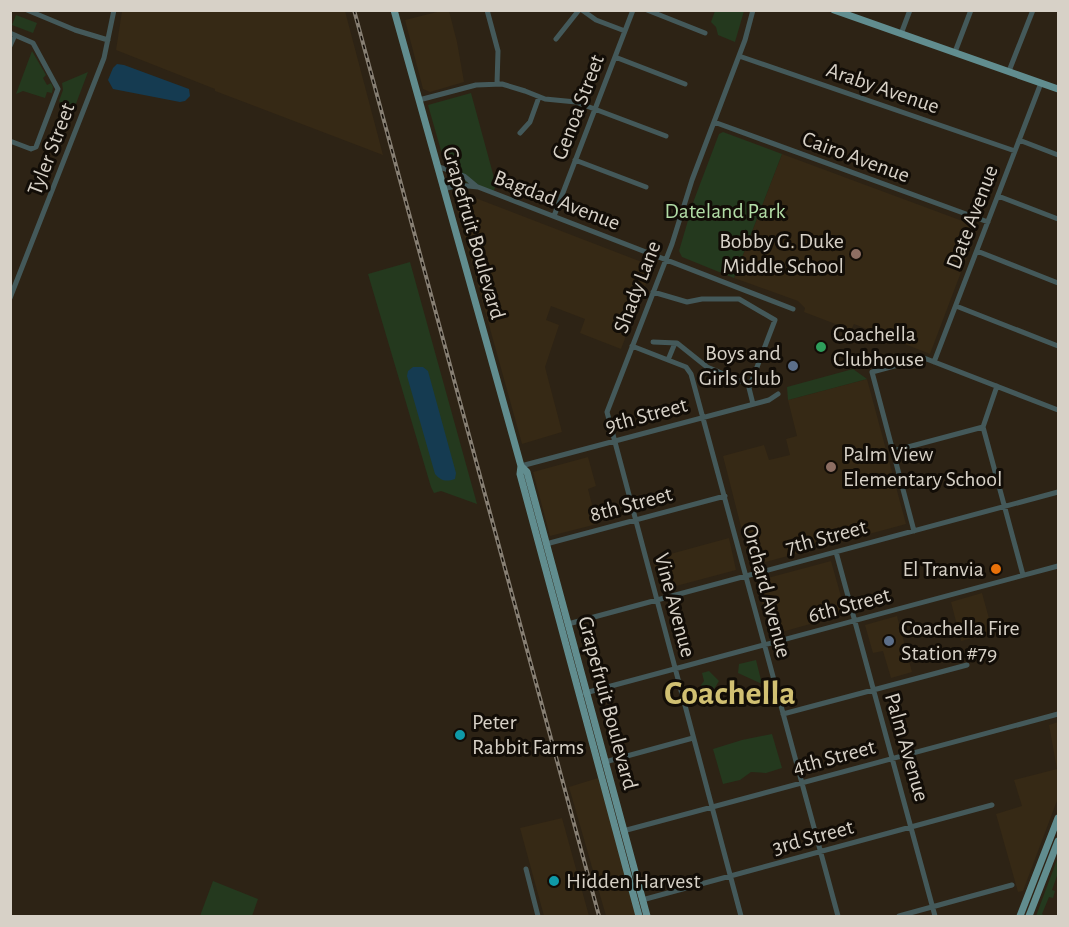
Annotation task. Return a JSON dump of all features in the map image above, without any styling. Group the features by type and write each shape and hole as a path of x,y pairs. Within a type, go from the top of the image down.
{"main road":[{"name":"Grapefruit Boulevard","path":"394,10 521,466 520,474 646,916"},
{"path":"834,10 1059,89"},
{"name":"Grapefruit Boulevard","path":"521,466 527,472 568,624 583,694 605,762 639,916"},
{"path":"1020,916 1059,818"},
{"path":"1029,916 1059,841"}],"street":[{"name":"Tyler Street","path":"10,298 102,64 114,10"},
{"path":"487,10 498,51 497,84"},
{"path":"556,39 581,10 596,20 625,31"},
{"name":"Genoa Street","path":"554,216 633,10"},
{"path":"647,10 705,33"},
{"name":"Shady Lane","path":"614,441 607,410 666,259 689,188 751,24 753,10"},
{"path":"901,34 910,10"},
{"path":"955,52 971,10"},
{"path":"1009,71 1033,10"},
{"path":"28,11 75,30 108,40"},
{"path":"10,46 13,34 33,43 58,88 36,147 31,149 10,141"},
{"name":"Araby Avenue","path":"739,56 1015,151"},
{"path":"615,57 685,84"},
{"name":"Date Avenue","path":"934,362 1041,83"},
{"path":"419,100 476,85 497,84 518,88 558,102 576,102 666,136"},
{"path":"520,133 530,122 539,97"},
{"name":"Cairo Avenue","path":"714,122 988,222"},
{"path":"1019,140 1059,155"},
{"path":"575,160 646,187"},
{"name":"Bagdad Avenue","path":"437,166 464,176 477,187"},
{"name":"Bagdad Avenue","path":"443,189 459,185 477,187 792,309"},
{"path":"998,196 1059,219"},
{"path":"976,251 1059,282"},
{"path":"653,292 687,302 702,299 738,299 775,320 750,385 753,404"},
{"path":"956,306 1059,346"},
{"path":"652,342 681,345 714,371 750,385"},
{"path":"668,360 675,343"},
{"name":"Orchard Avenue","path":"632,346 686,367 690,371 838,916"},
{"path":"914,531 872,372 924,358 1059,410"},
{"path":"997,386 983,427 1023,575"},
{"name":"9th Street","path":"521,466 769,400 778,394"},
{"path":"893,451 983,427"},
{"name":"Vine Avenue","path":"614,441 741,916"},
{"name":"7th Street","path":"568,624 1059,492"},
{"name":"8th Street","path":"546,544 725,496"},
{"name":"Palm Avenue","path":"836,552 935,916"},
{"name":"6th Street","path":"583,694 1059,566"},
{"path":"783,714 967,664"},
{"name":"4th Street","path":"621,831 1059,714"},
{"path":"605,762 693,738"},
{"name":"3rd Street","path":"642,900 992,806"},
{"path":"526,868 538,916"},
{"path":"899,916 1012,885"}],"shaded area":[{"path":"122,11 345,11 383,155 215,91 215,89 116,50"},
{"path":"449,11 464,82 430,92 423,89 405,20"},
{"name":"Bobby G. Duke Middle School","path":"782,154 976,226 977,230 930,354 854,324 851,330 804,312 805,308 798,301 734,278"},
{"path":"465,194 647,264 651,271 621,349 580,333 585,319 551,306 546,320 559,325 545,367 562,432 522,444 454,199 456,196"},
{"name":"Palm View Elementary School","path":"867,379 906,524 751,566 723,456 764,445 769,460 790,455 786,439 797,436 788,400"},
{"path":"588,457 596,486 588,489 597,524 550,536 533,472"},
{"path":"729,538 736,570 661,590 652,559"},
{"path":"831,561 846,614 771,635 756,581"},
{"path":"982,593 993,633 961,641 951,602"},
{"path":"897,616 912,672 891,678 883,651 873,653 865,625"},
{"path":"1058,722 1058,798 1023,891 1018,892 996,814 1022,806 1014,780 1057,769 1049,725"},
{"path":"598,778 636,916 606,916 569,787"},
{"path":"562,818 589,916 544,916 520,828"}],"green space":[{"path":"715,11 744,11 735,42 718,35 716,27 711,22"},
{"path":"16,15 37,23 33,33 12,25"},
{"path":"32,51 46,75 43,78 47,85 51,83 53,87 52,93 47,92 45,98 23,91 16,94"},
{"path":"88,72 74,109 67,113 59,101 63,90 62,83"},
{"path":"471,93 496,185 493,193 448,175 428,105"},
{"name":"Dateland Park","path":"723,132 782,154 734,278 682,257 679,251 694,200 719,134"},
{"path":"410,262 477,504 441,491 434,493 431,487 368,274"},
{"path":"853,369 867,379 788,400 787,387"},
{"path":"756,660 762,684 738,673 739,664"},
{"path":"709,671 719,681 711,694 707,691 703,692 701,685 704,681 702,673"},
{"path":"772,734 782,768 766,773 751,772 740,780 723,784 713,749"},
{"path":"1058,857 1058,873 1052,890 1055,891 1053,898 1049,897 1042,914 1045,916 1036,916"},
{"path":"213,881 258,899 252,916 200,916"}],"water":[{"path":"117,64 189,89 190,96 180,102 113,89 108,80"},
{"path":"413,367 423,367 428,371 456,473 455,479 444,480 435,474 407,376 408,371"}],"railway":[{"path":"354,10 599,916"}],"place":[{"name":"Bobby G. Duke Middle School","path":"856,254"},
{"name":"Coachella Clubhouse","path":"821,347"},
{"name":"Boys and Girls Club","path":"793,366"},
{"name":"Palm View Elementary School","path":"831,467"},
{"name":"El Tranvia","path":"996,569"},
{"name":"Coachella Fire Station #79","path":"889,641"},
{"name":"Peter Rabbit Farms","path":"460,735"},
{"name":"Hidden Harvest","path":"554,881"}],"district":[{"name":"Coachella","path":"730,694"}]}
